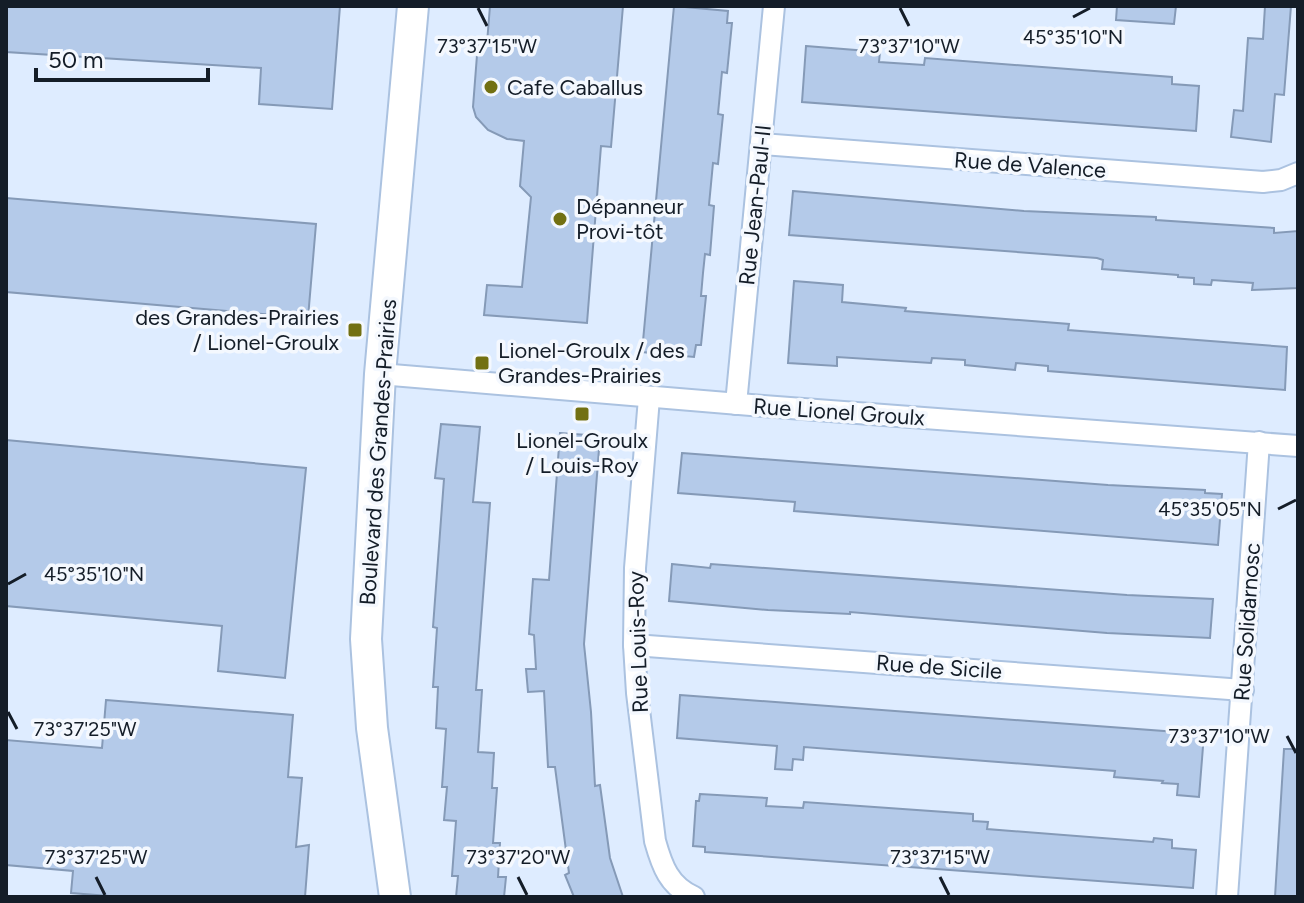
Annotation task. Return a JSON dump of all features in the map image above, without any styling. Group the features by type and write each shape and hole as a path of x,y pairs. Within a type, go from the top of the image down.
{"main road":[{"name":"Boulevard des Grandes-Prairies","path":"395,897 372,728 366,639 380,374 413,6"}],"street":[{"name":"Rue Jean-Paul-II","path":"736,404 774,6"},
{"name":"Rue de Valence","path":"761,144 1263,182 1281,180 1298,173"},
{"name":"Rue Lionel Groulx","path":"380,374 649,398 1298,446"},
{"name":"Rue Louis-Roy","path":"649,398 635,568 637,693 655,841 661,863 672,883 694,897"},
{"name":"Rue Solidarnosc","path":"1227,897 1259,442"},
{"name":"Rue de Sicile","path":"634,645 1243,690"}],"building":[{"path":"6,6 340,6 332,109 259,104 261,68 6,52"},
{"path":"490,6 623,6 611,147 601,146 587,323 484,315 487,285 522,287 531,197 520,186 524,141 507,139 488,130 476,117 473,107 478,42 487,43"},
{"path":"674,6 728,11 727,23 732,23 727,73 722,72 718,114 723,115 718,164 713,163 709,205 714,206 710,255 705,254 703,273 701,296 706,296 701,345 696,345 694,357 642,352"},
{"path":"1117,6 1176,6 1174,24 1116,20"},
{"path":"1265,6 1291,6 1284,95 1275,94 1271,142 1231,137 1234,110 1243,111 1248,38 1263,39"},
{"path":"806,46 880,52 879,62 924,65 925,58 1172,77 1172,84 1199,86 1196,131 802,102"},
{"path":"793,191 1024,211 1156,217 1156,220 1274,228 1274,233 1298,231 1298,288 1252,290 1253,283 1212,280 1211,285 1194,284 1194,278 1178,275 1102,269 1103,260 1097,258 789,235"},
{"path":"6,198 316,224 308,318 6,292"},
{"path":"794,281 843,285 842,302 906,308 905,311 1069,324 1068,330 1287,347 1285,390 1048,371 1048,366 1016,363 1015,370 965,365 965,360 932,358 931,363 837,357 837,366 788,363"},
{"path":"441,424 480,427 473,502 490,503 476,690 482,690 478,752 494,753 492,788 497,788 493,843 500,843 498,877 506,877 504,897 456,897 458,876 452,876 456,821 444,820 447,787 442,787 446,729 436,728 438,687 433,687 437,628 433,627 444,479 435,478"},
{"path":"560,433 600,436 584,644 595,786 600,785 610,858 623,897 574,897 565,875 569,873 555,767 548,767 544,691 528,692 526,669 536,669 534,635 529,634 533,579 549,580"},
{"path":"6,440 306,468 285,678 218,671 222,626 6,606"},
{"path":"682,453 1205,490 1205,493 1222,494 1218,545 794,511 795,502 678,493"},
{"path":"672,564 710,568 711,564 1213,599 1210,638 669,601"},
{"path":"680,695 1204,734 1199,797 1177,795 1178,784 1114,777 1115,771 804,747 803,760 793,759 792,770 775,769 777,746 677,738"},
{"path":"106,700 293,715 288,777 302,778 296,847 309,845 305,897 122,897 71,893 73,871 6,865 6,740 102,748"},
{"path":"1284,749 1298,749 1298,897 1275,897"},
{"path":"700,794 767,798 766,806 803,808 804,802 973,814 973,821 988,822 987,829 1153,842 1154,838 1172,840 1172,848 1196,850 1193,888 705,852 705,847 693,846 696,801 699,801"}],"place":[{"name":"Cafe Caballus","path":"491,87"},
{"name":"Dépanneur Provi-tôt","path":"560,219"},
{"name":"des Grandes-Prairies / Lionel-Groulx","path":"355,330"},
{"name":"Lionel-Groulx / des Grandes-Prairies","path":"482,363"},
{"name":"Lionel-Groulx / Louis-Roy","path":"582,414"}]}
